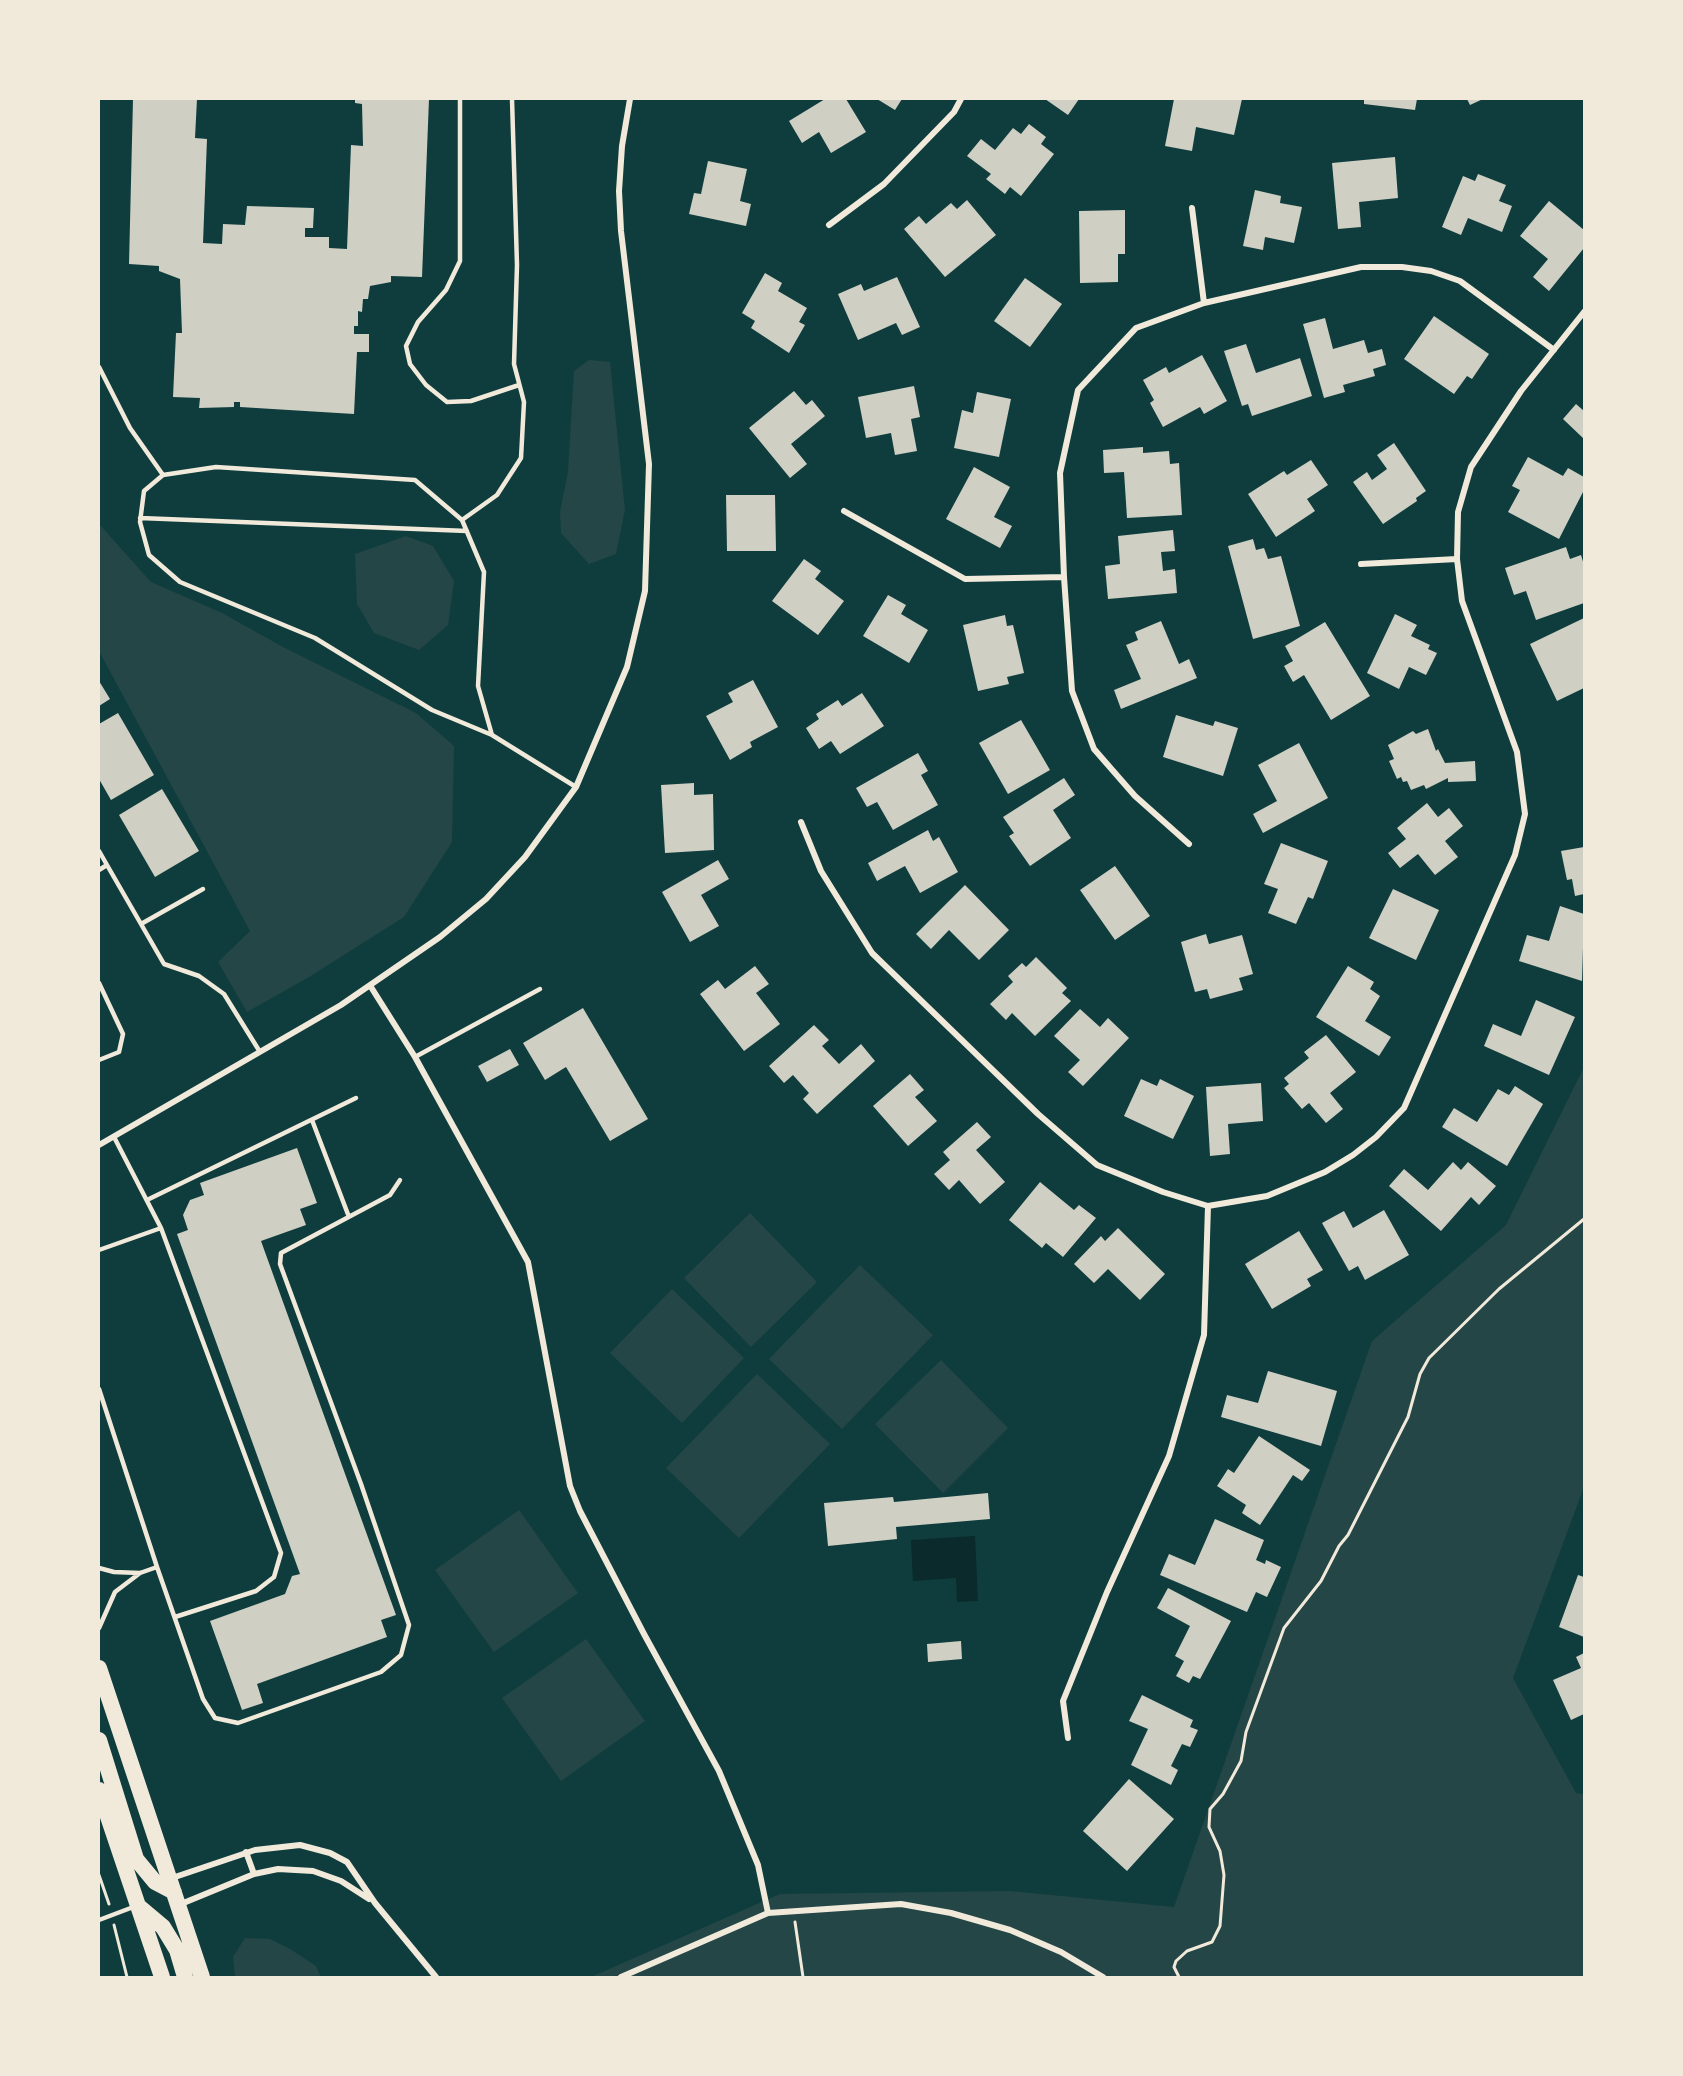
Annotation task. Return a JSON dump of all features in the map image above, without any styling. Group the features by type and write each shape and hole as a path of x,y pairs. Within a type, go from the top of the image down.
{"highway":[{"path":"99,1668 202,1977"},
{"path":"99,1740 136,1859 155,1882 174,1892"},
{"path":"99,1790 162,1977"},
{"path":"138,1906 164,1927 177,1950 185,1977"}],"street":[{"path":"99,1145 371,987 486,899 525,857 576,787 627,667 645,591 649,464 621,231 619,191 622,146 630,99"},
{"path":"829,225 884,184 954,112 961,99"},
{"path":"1192,208 1204,303"},
{"path":"1189,844 1135,796 1094,749 1072,691 1060,473 1078,390 1136,328 1204,303 1361,267 1402,267 1431,271 1460,281 1554,350"},
{"path":"801,822 821,871 872,953 1038,1114 1097,1165 1163,1192 1208,1206 1267,1196 1325,1172 1376,1137 1404,1108 1453,1003 1515,855 1525,814 1517,752 1462,601 1457,560 1458,512 1471,467 1521,391 1584,312"},
{"path":"844,511 965,579 1064,577"},
{"path":"1361,564 1457,560"},
{"path":"371,987 415,1057 528,1262 570,1486 639,1624 723,1780 758,1865 768,1913"},
{"path":"1068,1738 1063,1701 1107,1592 1169,1456 1204,1335 1208,1206"},
{"path":"174,1892 246,1852 300,1845 330,1853 347,1862 375,1904 436,1977"},
{"path":"246,1852 254,1874"},
{"path":"174,1892 278,1869 314,1871 341,1881 375,1904"},
{"path":"621,1977 768,1913 901,1904 951,1913 1010,1930 1061,1952 1103,1977"}],"lane":[{"path":"460,99 460,261 446,291 418,322 406,346 410,364 426,385 447,402 471,400 519,385"},
{"path":"462,520 497,495 521,459 524,402 514,364 517,265 512,99"},
{"path":"99,367 130,428 163,475"},
{"path":"492,735 478,686 484,572 462,520 415,480 216,466 163,475 144,491 140,518 149,555 180,582 315,638 432,710 492,735 576,787"},
{"path":"140,518 467,531"},
{"path":"99,851 164,964 198,976 224,994 260,1052"},
{"path":"99,870 107,866"},
{"path":"141,924 203,889"},
{"path":"99,983 123,1034 118,1052 99,1060"},
{"path":"415,1057 540,989"},
{"path":"147,1200 356,1098"},
{"path":"312,1120 349,1216"},
{"path":"114,1137 161,1228 281,1554 274,1577 256,1590 175,1617"},
{"path":"99,1389 203,1700 215,1718 238,1723 381,1672 401,1655 409,1626 361,1484 280,1264 281,1253 390,1195 400,1180"},
{"path":"99,1250 161,1228"},
{"path":"99,1628 115,1592 140,1573 157,1567"},
{"path":"99,1568 114,1572 140,1573"},
{"path":"99,1920 138,1906"}],"path":[{"path":"1179,1977 1174,1967 1176,1961 1187,1951 1212,1942 1220,1926 1224,1875 1220,1851 1209,1827 1210,1809 1223,1794 1241,1761 1246,1732 1284,1628 1325,1575 1339,1546 1348,1535 1408,1416 1420,1374 1429,1358 1492,1296 1584,1219"},
{"path":"794,1910 803,1977"}],"shaded area":[{"path":"589,360 610,362 625,510 616,554 589,564 561,533 560,512 568,472 574,371"},
{"path":"99,524 151,582 222,613 283,647 416,713 454,746 452,842 404,917 309,977 247,1012 218,962 250,931 99,651"},
{"path":"406,536 433,546 454,581 448,625 419,650 374,633 357,604 355,554"},
{"path":"1584,1067 1584,1487 1513,1678 1576,1793 1584,1794 1584,1977 591,1977 780,1894 1010,1891 1174,1907 1372,1341 1506,1225"},
{"path":"750,1213 817,1282 751,1347 684,1278"},
{"path":"860,1265 933,1335 842,1429 769,1359"},
{"path":"672,1289 744,1358 682,1423 610,1353"},
{"path":"941,1360 1008,1428 943,1493 875,1424"},
{"path":"757,1374 830,1444 739,1538 666,1468"},
{"path":"519,1510 578,1593 494,1652 435,1570"},
{"path":"975,1536 978,1601 957,1602 956,1578 913,1581 911,1540"},
{"path":"586,1639 645,1721 561,1781 502,1698"},
{"path":"245,1938 270,1939 290,1949 316,1966 321,1977 235,1977 233,1957"}],"building":[{"path":"133,99 197,99 195,138 207,139 203,243 222,244 223,224 245,225 247,206 314,208 313,228 305,228 305,237 329,237 329,248 347,249 351,145 363,146 362,104 355,103 355,99 429,99 422,277 391,276 391,282 370,286 368,299 363,299 362,312 358,311 358,326 354,326 354,334 369,334 369,352 357,352 354,414 240,407 240,402 234,402 234,407 199,408 200,398 173,397 176,333 182,333 180,279 159,271 159,266 129,264"},
{"path":"825,99 846,99 866,132 831,153 819,132 802,143 789,121"},
{"path":"877,99 902,99 895,110"},
{"path":"1045,99 1079,99 1068,115"},
{"path":"1174,99 1242,99 1234,135 1196,127 1192,151 1165,146"},
{"path":"1364,99 1417,99 1415,110 1364,104"},
{"path":"1467,99 1483,99 1470,105"},
{"path":"1029,124 1046,137 1041,144 1054,154 1021,196 1010,187 1005,194 986,179 991,174 967,156 981,139 995,150 1013,128 1021,134"},
{"path":"1395,157 1398,198 1359,202 1361,227 1338,229 1332,163"},
{"path":"708,161 747,169 740,201 751,204 746,226 689,214 694,193 701,194"},
{"path":"1478,174 1506,185 1499,201 1512,206 1502,232 1468,218 1461,235 1442,227 1463,176 1475,181"},
{"path":"1255,190 1281,196 1280,203 1302,207 1294,243 1265,237 1263,250 1243,246"},
{"path":"967,200 996,235 945,277 904,229 919,216 926,224 951,203 957,209"},
{"path":"1549,201 1584,230 1584,248 1549,291 1533,277 1548,259 1520,236"},
{"path":"1125,210 1125,254 1118,254 1118,282 1080,283 1079,211"},
{"path":"765,273 782,283 778,291 807,308 799,322 805,325 789,353 751,328 755,321 742,313"},
{"path":"897,277 920,327 902,335 896,323 858,340 838,294 861,284 864,291"},
{"path":"1025,278 1062,304 1030,347 994,321"},
{"path":"1434,316 1489,354 1472,379 1467,376 1454,394 1404,359"},
{"path":"1325,318 1333,349 1364,340 1368,353 1382,349 1386,365 1373,369 1375,376 1343,385 1345,392 1324,398 1303,324"},
{"path":"1246,344 1256,373 1300,358 1312,396 1252,416 1248,404 1242,406 1224,351"},
{"path":"1202,355 1227,401 1204,414 1200,407 1163,427 1150,403 1154,400 1143,380 1166,367 1169,373"},
{"path":"914,386 920,417 911,419 917,451 895,455 891,433 866,438 858,397"},
{"path":"794,391 806,405 812,400 825,416 791,444 807,464 790,478 749,428"},
{"path":"977,392 1011,399 999,457 954,448 962,410 973,413"},
{"path":"1576,404 1584,411 1584,439 1563,419"},
{"path":"1394,443 1426,491 1416,498 1417,501 1383,524 1353,482 1367,472 1372,480 1387,469 1377,455"},
{"path":"1143,447 1143,453 1169,451 1170,464 1179,463 1182,515 1127,518 1124,472 1104,473 1103,450"},
{"path":"1528,457 1563,476 1568,468 1584,477 1584,490 1559,539 1508,512 1520,490 1512,486"},
{"path":"1311,460 1328,485 1307,499 1315,511 1276,537 1248,494 1284,471 1287,475"},
{"path":"974,467 1010,487 994,517 1012,526 1000,548 946,519"},
{"path":"726,495 775,495 776,551 727,551"},
{"path":"1173,530 1175,551 1161,552 1163,571 1175,569 1177,593 1108,599 1105,566 1120,564 1118,536"},
{"path":"1253,539 1256,550 1264,548 1268,559 1281,556 1300,626 1253,639 1228,546"},
{"path":"1566,547 1570,559 1581,555 1584,565 1584,603 1536,620 1526,591 1514,595 1505,568"},
{"path":"804,559 821,571 815,579 844,601 818,635 772,601"},
{"path":"888,595 906,605 901,614 928,630 909,663 863,636"},
{"path":"1395,614 1417,625 1411,636 1430,645 1428,649 1437,653 1426,675 1409,667 1399,689 1367,673"},
{"path":"1005,615 1007,626 1013,625 1024,673 1007,677 1009,684 978,691 963,625"},
{"path":"1584,618 1584,688 1557,701 1530,644"},
{"path":"1161,621 1179,664 1189,659 1197,678 1121,709 1114,690 1141,679 1126,645 1138,640 1135,632"},
{"path":"1325,622 1370,696 1331,720 1304,675 1293,682 1284,666 1293,661 1285,646"},
{"path":"753,680 778,727 750,742 752,747 730,760 706,716 733,702 728,693"},
{"path":"99,681 110,699 99,706"},
{"path":"862,693 884,726 840,754 831,741 819,749 806,728 819,719 816,714 838,700 842,706"},
{"path":"118,713 154,775 111,800 99,779 99,724"},
{"path":"1176,715 1213,726 1215,721 1238,728 1223,776 1163,757"},
{"path":"1021,720 1050,770 1008,794 979,743"},
{"path":"1428,729 1436,751 1438,749 1445,763 1475,761 1476,781 1448,782 1448,778 1426,789 1424,785 1411,790 1407,781 1403,782 1401,777 1397,779 1389,761 1394,759 1388,745 1413,731 1416,734"},
{"path":"1299,743 1328,798 1263,833 1253,814 1277,801 1258,765"},
{"path":"918,753 928,771 921,775 938,805 893,830 877,802 867,807 856,788"},
{"path":"1064,778 1075,795 1053,810 1071,838 1030,866 1009,836 1014,833 1003,817"},
{"path":"694,783 694,795 713,794 714,850 665,853 661,785"},
{"path":"162,789 199,851 155,877 119,815"},
{"path":"1427,803 1438,817 1449,808 1463,826 1445,841 1458,857 1435,875 1418,854 1400,868 1388,853 1406,839 1397,828"},
{"path":"928,830 933,841 939,837 958,872 920,893 905,866 877,881 868,863"},
{"path":"1281,843 1328,861 1313,899 1308,897 1296,924 1268,913 1278,889 1264,884"},
{"path":"1584,847 1584,894 1575,896 1572,879 1567,880 1561,851"},
{"path":"718,860 729,879 701,895 719,926 690,942 662,892"},
{"path":"1115,866 1150,916 1115,940 1080,890"},
{"path":"965,885 1009,930 979,960 949,930 931,949 916,934"},
{"path":"1393,889 1439,910 1416,960 1369,938"},
{"path":"1560,906 1584,914 1582,981 1519,961 1527,935 1549,941"},
{"path":"1206,934 1209,944 1242,935 1253,974 1239,978 1243,990 1210,999 1207,989 1195,992 1181,942"},
{"path":"1036,957 1067,988 1062,993 1071,1001 1035,1036 1012,1013 1006,1020 990,1004 1013,982 1008,976 1022,963 1026,967"},
{"path":"755,966 769,984 756,993 780,1024 744,1051 700,994 718,980 725,989"},
{"path":"1348,966 1374,982 1370,989 1380,996 1365,1021 1391,1037 1379,1056 1316,1017"},
{"path":"1536,1000 1575,1017 1549,1075 1484,1046 1493,1024 1521,1036"},
{"path":"583,1008 648,1119 610,1141 566,1067 545,1080 523,1043"},
{"path":"1080,1009 1100,1027 1108,1018 1129,1038 1083,1086 1068,1072 1080,1060 1054,1036"},
{"path":"814,1025 829,1040 822,1046 839,1064 861,1044 875,1061 817,1114 803,1099 809,1093 793,1075 784,1083 769,1066"},
{"path":"1326,1035 1356,1072 1330,1093 1343,1109 1326,1123 1309,1103 1302,1109 1284,1088 1289,1084 1284,1078 1309,1058 1304,1052"},
{"path":"510,1049 519,1065 487,1082 478,1066"},
{"path":"910,1074 924,1090 915,1097 937,1121 908,1146 873,1106"},
{"path":"1141,1079 1157,1086 1160,1079 1194,1096 1173,1139 1124,1116"},
{"path":"1261,1083 1263,1121 1228,1124 1230,1154 1210,1156 1206,1087"},
{"path":"1515,1086 1543,1104 1507,1166 1442,1127 1454,1108 1477,1122 1498,1089 1509,1095"},
{"path":"977,1122 991,1137 976,1150 1005,1182 980,1204 959,1180 949,1190 934,1174 950,1160 943,1152"},
{"path":"297,1148 317,1203 300,1209 306,1225 261,1241 396,1615 381,1620 387,1637 257,1684 263,1703 242,1710 210,1621 285,1594 292,1576 300,1574 177,1234 188,1230 183,1215 190,1200 204,1195 200,1183"},
{"path":"1453,1162 1461,1170 1468,1162 1496,1186 1479,1205 1471,1197 1441,1231 1389,1186 1404,1169 1428,1190"},
{"path":"1040,1182 1074,1210 1079,1205 1096,1218 1063,1257 1046,1243 1042,1248 1009,1220"},
{"path":"1384,1210 1409,1255 1365,1280 1358,1266 1349,1271 1322,1223 1344,1211 1353,1228"},
{"path":"1118,1228 1165,1274 1140,1300 1108,1269 1094,1283 1074,1264 1101,1236 1105,1241"},
{"path":"1299,1231 1323,1270 1307,1279 1311,1286 1272,1309 1245,1264"},
{"path":"1268,1371 1337,1391 1321,1446 1221,1417 1227,1395 1258,1403"},
{"path":"1259,1436 1310,1470 1302,1481 1293,1475 1260,1525 1242,1513 1246,1505 1217,1486 1228,1469 1234,1473"},
{"path":"988,1493 990,1519 896,1527 897,1539 828,1546 824,1503 893,1497 894,1502"},
{"path":"1215,1519 1264,1540 1256,1560 1265,1564 1266,1560 1281,1567 1267,1597 1256,1592 1247,1612 1160,1575 1169,1554 1195,1565"},
{"path":"1578,1575 1584,1577 1584,1637 1559,1627"},
{"path":"1168,1588 1231,1621 1200,1679 1193,1676 1189,1683 1176,1676 1184,1661 1175,1656 1190,1626 1157,1608"},
{"path":"961,1641 962,1659 928,1662 927,1644"},
{"path":"1584,1653 1584,1714 1571,1720 1553,1680 1581,1668 1576,1657"},
{"path":"1142,1695 1193,1720 1190,1727 1198,1730 1190,1747 1182,1744 1171,1766 1178,1770 1171,1785 1131,1765 1148,1729 1129,1721"},
{"path":"1129,1779 1174,1819 1127,1871 1083,1831"}]}
